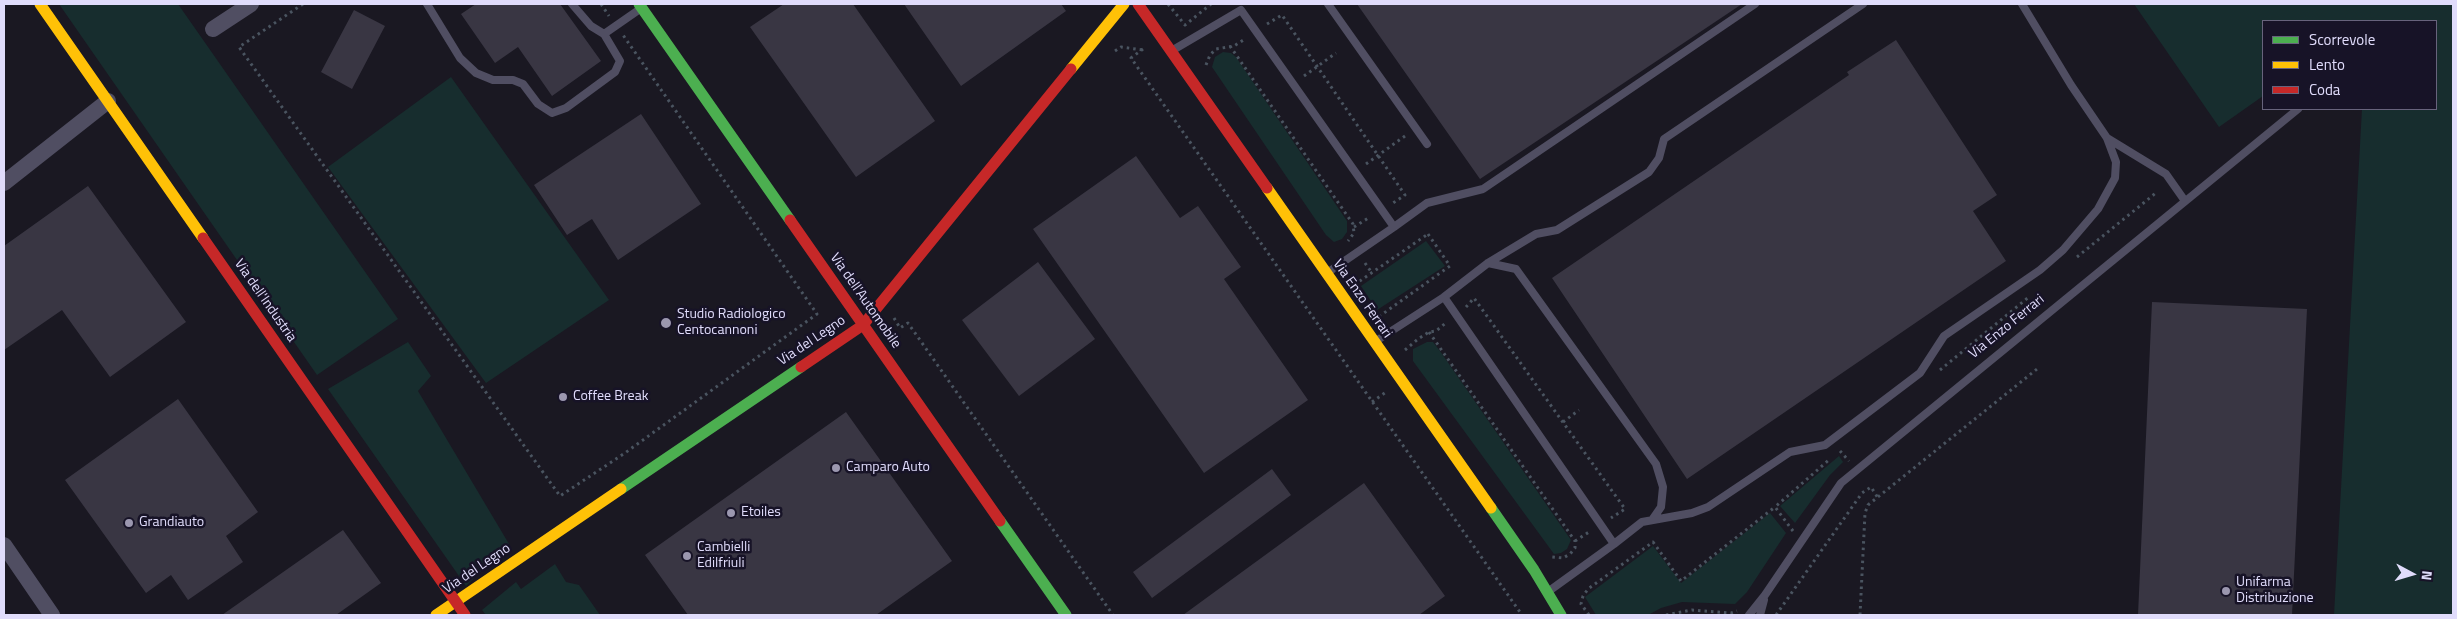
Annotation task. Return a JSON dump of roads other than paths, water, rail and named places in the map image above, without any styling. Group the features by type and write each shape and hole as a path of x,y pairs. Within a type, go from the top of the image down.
{"street":[{"name":"Via dell'Industria","path":"40,4 465,615"},
{"path":"213,29 251,4"},
{"name":"Via del Legno","path":"436,615 863,325 1124,4"},
{"name":"Via Enzo Ferrari","path":"1138,4 1534,570 1562,614"},
{"name":"Via dell'Automobile","path":"641,6 1066,615"},
{"path":"4,183 108,101"},
{"path":"4,545 52,615"}],"lane":[{"path":"427,4 460,58 476,73 493,80 514,80 523,84 538,104 552,113 566,108 615,72 620,61 604,34 591,26 572,4"},
{"path":"1171,51 1242,10 1248,4"},
{"path":"1328,4 1427,144"},
{"path":"1326,274 1428,203 1483,190 1755,4"},
{"path":"1374,342 1444,297 1488,263 1536,234 1557,230 1649,172 1659,158 1664,139 1864,4"},
{"path":"1548,593 1642,522 1692,513 1708,507 1790,452 1825,445 1920,373 1944,336 2040,270 2081,231 2098,208 2115,178 2116,162 2107,138 2071,85 2022,4"},
{"path":"604,34 641,6"},
{"path":"1242,10 1394,227"},
{"name":"Via Enzo Ferrari","path":"1748,615 1765,596 1841,483 2297,110"},
{"path":"2107,138 2166,174 2185,201"},
{"path":"1488,263 1516,269 1656,464 1663,487 1661,507 1652,520"},
{"path":"1444,297 1614,544"},
{"name":"Via Enzo Ferrari","path":"1760,615 1765,596"}],"place":[{"name":"Studio Radiologico Centocannoni","path":"666,323"},
{"name":"Coffee Break","path":"563,397"},
{"name":"Camparo Auto","path":"836,468"},
{"name":"Etoiles","path":"731,513"},
{"name":"Grandiauto","path":"129,523"},
{"name":"Cambielli Edilfriuli","path":"687,556"},
{"name":"Unifarma Distribuzione","path":"2226,591"}]}
